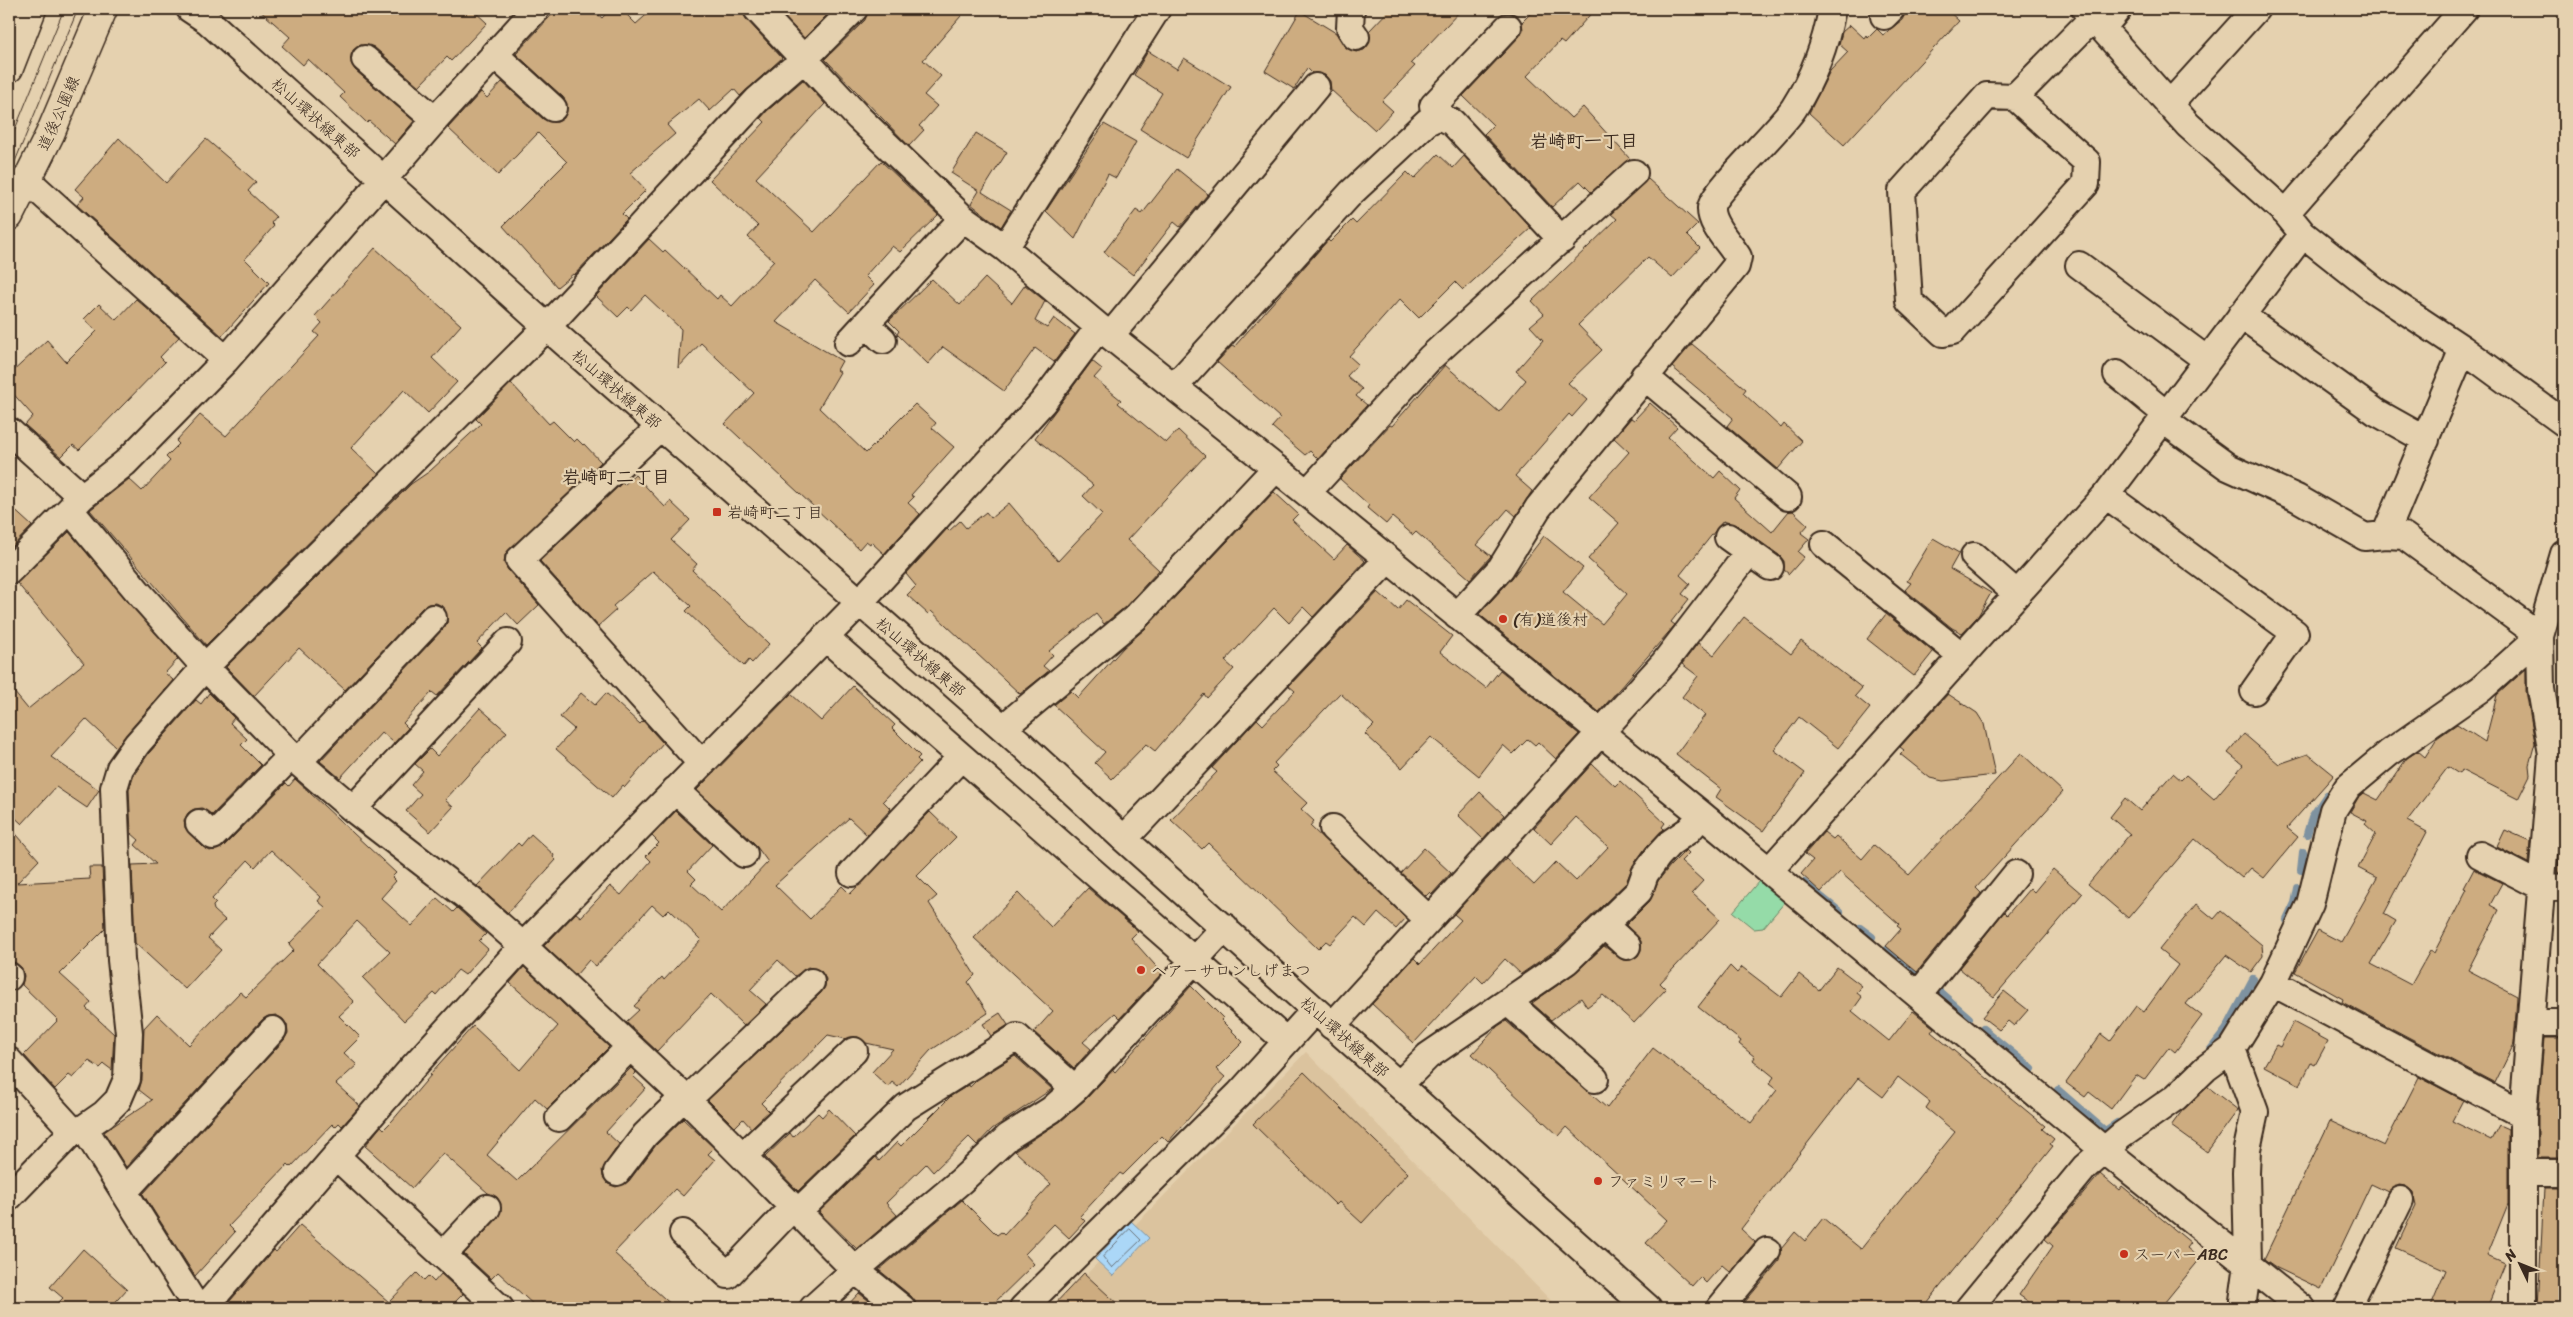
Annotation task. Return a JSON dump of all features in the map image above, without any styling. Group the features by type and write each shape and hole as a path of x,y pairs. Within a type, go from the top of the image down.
{"main road":[{"path":"9,68 32,9"},
{"name":"道後公園線","path":"9,216 50,134 103,9"}],"street":[{"path":"9,571 76,503 125,463 226,360 385,180 435,120 536,9"},
{"path":"758,9 859,118 963,218 1005,248 1104,331 1307,493 1702,815 2104,1150 2302,1308"},
{"path":"9,1197 79,1130 118,1100 127,1079 129,1033 121,960 114,788 120,768 137,744 205,667 547,326 757,100 804,58 854,9"},
{"path":"1005,248 1157,9"},
{"path":"1351,9 1350,28 1356,37"},
{"path":"1457,616 1501,568 1538,508 1644,376 1736,266 1738,257 1713,220 1711,204 1718,192 1771,138 1794,108 1818,61 1828,31 1832,9"},
{"path":"2169,105 2256,9"},
{"path":"2286,212 2464,9"},
{"name":"松山環状線東部","path":"206,13 385,180 547,326 1003,728 1124,839 1225,927 1648,1308"},
{"path":"2015,97 2087,162 2086,184 1952,331 1943,333 1909,301 1902,191 1987,96 2015,97 2100,16 2169,105 2286,212 2303,234 2374,290 2463,348 2564,423"},
{"path":"1508,27 1433,106 1439,116 1452,122 1562,240"},
{"path":"494,54 553,108"},
{"path":"365,59 435,120"},
{"path":"204,1308 413,1067 522,946 859,602 1043,402 1316,87"},
{"path":"1175,386 1351,193 1427,122 1439,116"},
{"path":"1307,493 1430,358 1634,173"},
{"path":"26,179 226,360"},
{"path":"848,343 874,332 963,218"},
{"path":"1769,871 2106,495 2303,234"},
{"path":"2079,265 2207,360"},
{"path":"2241,315 2376,412 2426,440"},
{"path":"2385,535 2463,348"},
{"path":"2117,374 2164,416 2228,467 2297,498 2365,537 2404,536 2540,636"},
{"path":"1644,376 1788,497"},
{"path":"660,427 519,560 701,764"},
{"path":"9,431 76,503 139,593 205,667 295,758 353,809 471,900 522,946 629,1048 685,1098 855,1270 902,1308"},
{"path":"1003,728 1135,618 1276,468"},
{"path":"2106,495 2294,633 2254,691"},
{"path":"1728,536 1770,566"},
{"path":"1824,544 1962,656"},
{"path":"1023,1308 1239,1094 1286,1041 1324,1018 1428,919 1664,663 1749,552"},
{"path":"2523,1308 2523,1115 2531,1023 2552,887 2546,843 2552,754 2541,689 2540,636 2564,554"},
{"path":"1974,556 2017,594"},
{"path":"1124,839 1388,560"},
{"path":"199,823 214,836 295,758 433,618"},
{"path":"1970,1308 2085,1167 2147,1116 2176,1097 2206,1068 2232,1049 2273,983 2310,904 2333,810 2347,788 2389,753 2481,689 2540,636"},
{"path":"825,637 1286,1041"},
{"path":"353,809 508,642"},
{"path":"852,873 961,757"},
{"path":"675,790 744,854"},
{"path":"1399,1085 1428,1056 1567,962 1639,891 1645,874 1658,856 1670,843 1689,830 1702,815"},
{"path":"1333,828 1428,919"},
{"path":"2480,855 2552,887"},
{"path":"1918,995 2016,874"},
{"path":"1604,925 1627,946"},
{"path":"814,1308 855,1270 938,1202 1008,1138 1051,1110 1075,1089 1225,927"},
{"path":"617,1172 644,1135 811,982"},
{"path":"2273,983 2523,1115"},
{"path":"1508,1002 1594,1079"},
{"path":"2531,1023 2564,1023"},
{"path":"124,1192 273,1030"},
{"path":"683,1233 728,1275 906,1107 1017,1036 1075,1089"},
{"path":"559,1118 629,1048"},
{"path":"2232,1049 2255,1112 2248,1149 2246,1174 2248,1264 2242,1308"},
{"path":"743,1156 854,1051"},
{"path":"9,1061 79,1130 124,1192 197,1308"},
{"path":"336,1157 444,1254 500,1308"},
{"path":"2524,1173 2564,1173"},
{"path":"2347,1308 2400,1200"},
{"path":"444,1254 487,1208"},
{"path":"1720,1308 1767,1251"}],"shaded area":[{"path":"1306,1052 1558,1308 1053,1308"}],"green space":[{"path":"1759,881 1785,902 1763,928 1754,929 1733,912"}],"water":[{"path":"1131,1221 1149,1238 1113,1276 1095,1259"}],"building":[{"path":"258,9 472,9 487,23 451,61 447,57 419,86 374,47 361,45 353,50 351,63 355,70 414,121 395,144 369,121 367,123 340,97 344,93 308,59 303,65 282,46 290,37"},
{"path":"557,9 592,9 602,18 611,9 621,9 636,24 653,9 742,9 746,19 782,58 740,96 734,89 710,111 699,99 667,125 675,134 630,173 646,190 622,214 627,219 574,275 557,287 503,226 567,162 538,133 498,175 448,128 481,92 487,98 502,82 543,119 557,122 564,118 567,104 563,97 516,54"},
{"path":"777,9 833,9 804,38"},
{"path":"869,9 967,9 923,60 941,76 924,95 937,106 919,126 924,130 909,146 825,59 865,20"},
{"path":"1390,9 1462,9 1411,63 1415,66 1382,101 1393,111 1375,130 1331,90 1330,81 1325,75 1312,73 1307,68 1294,89 1265,71 1300,11 1336,33 1344,46 1356,52 1364,50 1369,44 1369,31"},
{"path":"1535,9 1595,9 1564,44 1560,41 1527,76 1571,118 1583,107 1630,159 1591,192 1580,181 1552,207 1484,134 1493,125 1463,96 1519,37 1523,30 1522,22"},
{"path":"1908,9 1946,9 1959,21 1844,145 1809,113 1830,71 1848,52 1839,44 1842,32 1850,25 1864,38 1866,35 1868,38 1877,29 1883,35 1902,20"},
{"path":"1148,51 1177,69 1184,58 1231,87 1186,158 1140,129 1162,93 1134,75"},
{"path":"803,80 825,104 756,178 814,232 881,161 938,215 900,252 892,246 865,276 874,285 849,312 815,280 776,322 842,361 837,370 840,372 819,408 866,453 915,404 936,423 932,428 954,447 911,495 914,497 908,503 920,514 884,554 871,542 870,544 866,541 859,549 725,424 754,393 701,343 678,368 681,329 645,295 631,310 628,307 618,317 596,296 649,239 663,252 665,250 717,299 720,295 732,306 774,261 748,237 758,226 710,180 765,122 761,118 767,111"},
{"path":"1104,124 1136,142 1116,178 1108,174 1075,239 1046,211"},
{"path":"976,133 1007,152 982,192 1011,210 1001,227 971,204 979,191 951,173"},
{"path":"119,138 166,183 206,139 256,182 248,191 276,217 271,223 274,226 245,259 269,283 222,336 77,205 84,197 75,189"},
{"path":"1438,154 1453,168 1464,156 1531,228 1463,290 1455,282 1419,318 1400,299 1349,356 1358,364 1347,376 1362,389 1356,396 1367,405 1318,459 1310,451 1305,455 1272,427 1280,418 1217,362 1232,346 1234,347 1328,240 1330,242 1352,220 1356,224 1407,172 1414,179"},
{"path":"1177,169 1208,194 1180,227 1174,222 1133,275 1104,252 1136,210 1142,214"},
{"path":"1648,179 1698,224 1687,235 1700,248 1672,278 1648,257 1578,325 1602,350 1568,383 1587,400 1572,417 1569,414 1515,476 1532,491 1516,516 1508,509 1477,545 1491,556 1470,579 1416,532 1413,535 1392,517 1386,524 1367,508 1369,505 1340,479 1390,425 1392,426 1445,365 1499,412 1526,380 1516,371 1543,340 1530,326 1544,314 1532,301 1617,219 1611,214"},
{"path":"375,248 461,325 432,358 457,382 428,413 404,390 351,448 378,474 206,645 90,510 129,479 142,491 170,461 166,457 179,444 176,441 200,415 226,436 319,336 314,332 322,323 315,316"},
{"path":"985,278 1012,303 1025,285 1045,301 1035,321 1047,328 1054,318 1075,334 1054,362 1035,348 1004,391 943,347 928,364 897,334 899,331 889,321 932,279 960,305"},
{"path":"136,299 179,337 160,357 165,362 79,450 73,445 61,457 25,425 33,416 9,389 9,375 47,340 66,362 97,331 84,319 99,304 116,320"},
{"path":"1692,344 1746,389 1743,393 1781,428 1784,424 1802,441 1778,469 1727,426 1733,418 1672,367"},
{"path":"1092,361 1102,369 1094,378 1121,400 1118,403 1166,443 1178,430 1205,456 1127,540 1159,570 1125,607 1104,624 1096,614 1049,651 1053,655 1043,666 1049,671 1020,694 931,611 928,614 907,595 916,586 906,574 947,529 949,531 960,521 966,528 986,512 991,518 1009,503 1058,561 1102,514 1083,496 1093,485 1035,438"},
{"path":"511,383 549,424 553,421 574,442 577,439 584,444 601,462 505,555 504,563 508,570 539,605 518,625 506,612 477,643 482,648 437,696 432,692 403,723 408,728 394,743 382,732 340,778 320,761 444,628 448,621 444,607 436,603 428,604 422,608 345,690 299,648 254,696 226,667 411,484 430,471 481,424 476,419"},
{"path":"1650,403 1677,427 1668,437 1714,478 1720,471 1740,490 1734,498 1772,532 1789,511 1793,511 1808,525 1801,533 1809,539 1798,552 1804,557 1789,574 1784,570 1784,561 1779,555 1737,525 1723,521 1680,575 1690,584 1682,594 1689,599 1671,622 1675,625 1599,712 1479,614 1512,578 1544,536 1583,568 1563,592 1602,624 1627,594 1588,559 1619,523 1589,497 1629,452 1614,438 1631,418 1634,420"},
{"path":"635,475 665,507 670,501 690,520 671,540 697,564 692,570 769,644 752,663 749,660 744,666 686,611 691,606 653,571 613,606 616,610 598,626 540,561 622,483 624,485"},
{"path":"1274,492 1298,514 1292,520 1334,559 1347,545 1365,561 1313,617 1303,607 1289,623 1274,608 1225,661 1234,669 1207,698 1204,694 1155,751 1146,744 1112,779 1095,763 1105,752 1054,705 1071,691 1078,698 1123,648 1146,628"},
{"path":"9,505 32,526 9,550"},
{"path":"69,532 178,659 165,673 173,680 116,747 86,719 51,757 99,790 87,808 56,787 22,824 9,812 9,686 28,709 84,663 17,583"},
{"path":"1933,538 1959,553 1950,569 1991,593 1978,616 1962,633 1952,628 1905,590 1911,583 1907,581"},
{"path":"1378,592 1398,610 1406,600 1452,636 1440,652 1486,688 1500,670 1579,734 1556,759 1538,742 1535,745 1528,739 1513,754 1503,745 1479,776 1431,737 1402,768 1365,734 1374,725 1340,693 1274,763 1277,766 1272,771 1307,803 1301,809 1314,821 1310,826 1406,918 1396,929 1378,913 1366,927 1355,917 1330,944 1326,941 1318,949 1208,843 1202,849 1171,820 1217,772 1212,768 1257,719 1263,725 1295,691 1289,686"},
{"path":"1886,614 1933,652 1914,676 1867,639"},
{"path":"1744,617 1791,654 1801,641 1862,688 1855,696 1870,708 1838,748 1799,717 1774,750 1805,773 1763,831 1716,797 1721,789 1676,754 1705,715 1682,697 1698,676 1682,664 1698,643 1714,655"},
{"path":"2526,669 2526,691 2535,743 2529,765 2530,775 2518,799 2461,770 2459,774 2448,767 2407,821 2427,832 2384,914 2396,921 2371,964 2411,985 2430,951 2434,953 2467,889 2464,888 2474,869 2502,883 2490,905 2499,910 2468,970 2517,996 2514,1044 2495,1083 2342,1002 2343,999 2295,972 2318,930 2341,942 2377,878 2358,868 2376,834 2365,824 2367,821 2350,812 2358,798 2364,793 2378,800 2407,758 2418,751 2425,757 2437,738 2457,724 2485,742 2497,695"},
{"path":"853,686 895,725 892,728 920,756 917,759 920,762 883,801 891,809 867,835 849,818 775,885 810,919 842,886 850,894 930,812 956,837 917,876 937,896 929,903 975,975 968,982 988,1013 931,1050 898,1087 892,1082 888,1087 872,1072 893,1049 866,1043 858,1037 846,1039 828,1035 761,1103 769,1111 751,1128 743,1119 735,1127 708,1100 821,993 825,987 826,979 821,971 808,967 795,976 778,960 750,990 766,1004 744,1026 711,994 657,1051 626,1022 639,1010 634,1006 662,977 664,980 701,940 669,909 663,915 652,905 596,966 589,960 576,975 544,946 576,913 581,917 610,886 621,895 651,861 646,856 659,843 652,836 676,811 712,845 688,871 696,879 691,884 721,912 768,862 754,843 697,790 791,694 821,721"},
{"path":"209,693 234,718 230,723 247,739 241,745 261,765 212,815 202,808 194,809 188,813 184,820 185,828 203,847 210,851 223,847 286,783 289,786 295,779 396,873 392,877 396,881 381,898 412,926 437,898 453,912 457,908 486,934 479,941 488,949 465,975 458,970 436,995 434,993 404,1021 363,978 390,952 357,921 317,964 354,1002 339,1016 360,1037 344,1053 357,1065 336,1084 360,1106 342,1126 339,1123 335,1127 332,1124 291,1167 288,1164 229,1226 235,1232 195,1276 143,1194 284,1040 288,1033 287,1025 283,1019 276,1015 268,1016 262,1020 126,1167 104,1132 152,1100 139,1090 142,1080 144,1028 157,1014 189,1045 240,992 246,997 294,950 289,944 325,907 318,901 321,897 271,850 255,867 248,860 212,899 216,903 213,906 214,910 225,920 208,938 221,950 185,989 135,943 132,865 156,864 135,845 139,840 131,833 129,790 134,775 149,753 196,700 201,704"},
{"path":"581,693 595,705 606,693 640,724 643,721 663,743 625,787 623,785 612,798 556,749 574,729 560,717"},
{"path":"1948,694 1977,713 1984,724 1995,775 1943,781 1930,778 1900,754 1904,750 1900,747"},
{"path":"480,708 507,732 445,800 453,807 430,832 406,811 421,794 411,785 423,771 415,764 430,749 437,756"},
{"path":"2244,734 2279,764 2308,754 2334,775 2287,828 2298,837 2264,878 2251,868 2242,878 2195,839 2128,918 2088,884 2130,834 2110,817 2125,798 2140,811 2173,773 2181,780 2186,775 2214,799 2243,765 2228,753"},
{"path":"2021,753 2063,792 1976,888 1981,893 1917,972 1886,946 1901,929 1897,926 1899,924 1840,872 1821,892 1801,874 1813,860 1805,854 1824,832 1833,839 1836,836 1862,859 1874,845 1909,875"},
{"path":"1592,764 1615,786 1620,781 1665,823 1662,827 1664,829 1647,846 1633,865 1626,883 1557,949 1521,974 1505,959 1483,983 1476,976 1414,1043 1372,1004 1414,958 1420,964 1461,920 1454,914 1506,859 1534,885 1556,862 1576,881 1608,847 1576,817 1551,844 1534,828"},
{"path":"1480,792 1504,815 1483,839 1458,815"},
{"path":"9,826 39,860 17,883 90,879 89,867 102,867 105,929 60,974 91,1002 86,1008 114,1034 112,1070 104,1064 100,1068 89,1061 73,1078 69,1075 55,1089 24,1055 58,1020 22,985 24,976 22,968 16,963 9,961"},
{"path":"2505,830 2530,841 2528,863 2497,847"},
{"path":"531,834 554,855 553,857 556,860 508,913 477,886 518,843 521,846"},
{"path":"1424,848 1451,873 1432,894 1430,892 1426,896 1401,873"},
{"path":"1686,850 1689,853 1681,861 1703,881 1692,893 1720,919 1660,983 1666,989 1634,1023 1603,995 1587,1007 1581,998 1551,1020 1532,1003 1575,973 1604,946 1623,960 1631,960 1638,956 1641,950 1641,941 1626,925 1650,901 1658,881"},
{"path":"2559,854 2564,856 2564,873 2558,872"},
{"path":"2053,869 2082,894 1994,997 1959,968 2004,912 2007,915 2030,888 2034,892"},
{"path":"1088,888 1138,931 1131,938 1162,973 1120,1018 1115,1013 1083,1042 1091,1049 1074,1068 1034,1032 1053,1011 974,938 1018,893 1051,927"},
{"path":"2196,904 2214,919 2221,911 2262,945 2263,956 2251,972 2226,955 2186,1004 2202,1016 2175,1052 2169,1047 2144,1080 2136,1075 2111,1109 2089,1092 2085,1097 2066,1083 2101,1034 2110,1041 2136,1006 2144,1012 2178,965 2159,950"},
{"path":"1730,966 1737,973 1742,967 1781,997 1799,974 1819,990 1837,967 1862,986 1857,993 1862,997 1852,1011 1889,1041 1913,1011 1934,1028 1931,1032 2045,1126 2042,1129 2054,1139 2050,1144 2053,1146 1923,1308 1740,1308 1779,1261 1781,1249 1795,1232 1805,1241 1823,1218 1861,1249 1955,1132 1926,1108 1930,1102 1898,1077 1883,1097 1858,1078 1741,1229 1755,1242 1730,1272 1722,1265 1706,1283 1700,1277 1692,1286 1646,1243 1667,1220 1567,1127 1559,1136 1472,1054 1498,1026 1506,1021 1607,1108 1653,1048 1751,1123 1777,1090 1769,1084 1774,1077 1753,1060 1755,1057 1739,1044 1741,1041 1698,1007"},
{"path":"524,967 609,1047 547,1109 535,1098 487,1155 517,1181 631,1068 636,1073 633,1076 646,1088 606,1132 619,1144 602,1170 603,1177 608,1184 616,1187 629,1181 656,1145 683,1119 714,1148 708,1154 715,1160 683,1196 675,1189 614,1253 675,1308 537,1308 498,1272 491,1279 464,1254 498,1218 501,1204 497,1197 488,1193 443,1153 412,1188 365,1146 381,1126 384,1129 392,1121 430,1074 473,1026 520,1070 558,1026 510,983"},
{"path":"1191,986 1223,1018 1221,1020 1243,1042 1216,1069 1225,1077 1168,1142 1162,1136 1123,1175 1120,1173 1080,1216 1085,1221 1069,1238 1054,1224 1025,1254 1034,1264 989,1308 917,1308 911,1296 879,1270 962,1200 997,1235 1001,1232 1004,1235 1051,1184 1015,1151 1061,1121 1086,1099 1113,1070 1115,1072"},
{"path":"2004,991 2028,1010 2014,1026 2008,1021 1999,1030 1982,1017"},
{"path":"1000,1013 1008,1025 991,1036 983,1024"},
{"path":"2293,1022 2328,1041 2315,1065 2311,1063 2300,1085 2264,1066 2276,1045 2280,1047"},
{"path":"2544,1038 2564,1038 2564,1158 2538,1158 2538,1116"},
{"path":"1015,1056 1052,1089 992,1129 977,1145 969,1137 933,1172 926,1164 886,1203 897,1215 857,1249 819,1212 876,1157 879,1161 897,1142 901,1146 951,1096 969,1085 970,1087 977,1080"},
{"path":"1304,1072 1408,1173 1362,1223 1339,1202 1336,1205 1253,1124"},
{"path":"2419,1077 2463,1100 2452,1121 2491,1140 2499,1125 2508,1129 2508,1204 2487,1256 2505,1264 2487,1308 2430,1308 2446,1270 2396,1248 2416,1205 2413,1192 2406,1186 2399,1185 2388,1192 2371,1184 2321,1289 2277,1268 2264,1259 2330,1121 2384,1146"},
{"path":"2208,1087 2238,1110 2207,1152 2171,1126 2182,1111"},
{"path":"829,1109 855,1136 798,1191 765,1157 790,1133 793,1137 818,1113 822,1117"},
{"path":"2100,1174 2119,1190 2122,1186 2191,1243 2187,1248 2200,1259 2160,1308 2037,1308 2019,1295 2053,1246 2045,1239"},
{"path":"2544,1188 2564,1188 2564,1308 2538,1308"},
{"path":"300,1225 389,1302 417,1273 424,1280 428,1276 434,1282 441,1274 463,1294 449,1308 224,1308 274,1250 276,1252"},
{"path":"83,1249 127,1289 110,1308 53,1308 63,1298 50,1287"},
{"path":"1084,1273 1122,1308 1051,1308"},
{"path":"859,1293 878,1308 845,1308"}],"waterway":[{"path":"2307,834 2312,817 2327,795"},
{"path":"2301,870 2303,852"},
{"path":"1613,898 1630,880"},
{"path":"1804,883 1840,912"},
{"path":"2287,920 2295,903 2298,888"},
{"path":"1860,928 1872,937"},
{"path":"1887,950 1915,973"},
{"path":"2209,1052 2226,1030 2253,979"},
{"path":"1935,988 1969,1018"},
{"path":"1983,1029 2032,1069"},
{"path":"2058,1090 2105,1131 2117,1123"}],"tram line":[{"path":"9,144 64,9"},
{"path":"9,176 78,9"}],"place":[{"name":"岩崎町二丁目","path":"717,512"},
{"name":"(有)道後村","path":"1503,619"},
{"name":"ヘアーサロンしげまつ","path":"1141,970"},
{"name":"ファミリマート","path":"1598,1181"},
{"name":"スーパーABC","path":"2124,1254"}],"district":[{"name":"岩崎町一丁目","path":"1584,141"},
{"name":"岩崎町二丁目","path":"616,477"}]}
